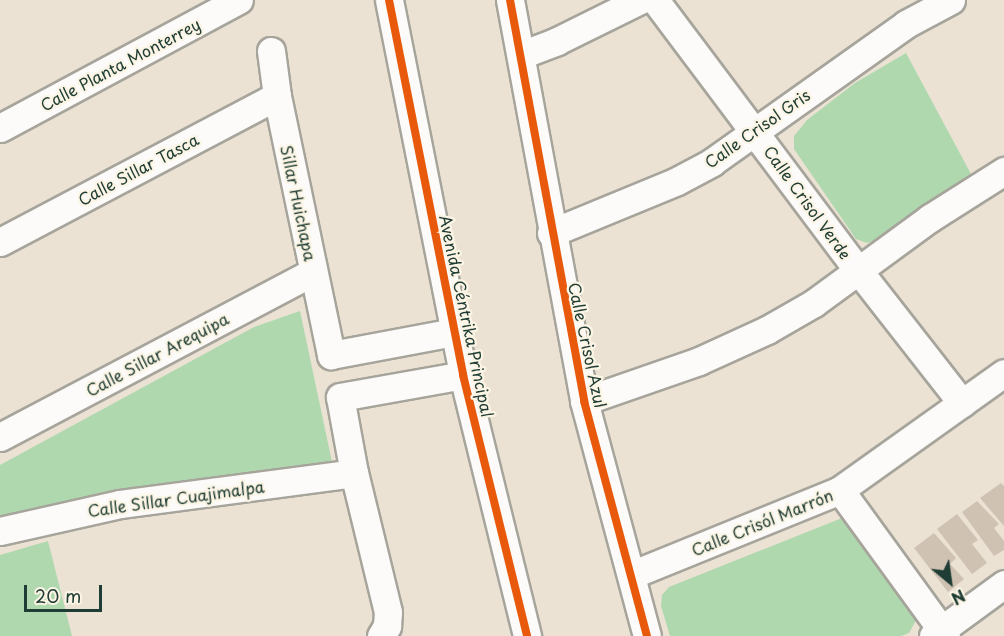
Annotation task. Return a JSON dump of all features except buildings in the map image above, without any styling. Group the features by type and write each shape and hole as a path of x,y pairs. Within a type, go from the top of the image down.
{"street":[{"name":"Calle Planta Monterrey","path":"0,128 239,0"},
{"name":"Avenida Céntrika Principal","path":"389,0 454,332 527,636"},
{"name":"Calle Crisol Azul","path":"510,0 551,233 584,401 647,636"},
{"path":"521,55 557,41 640,0"},
{"name":"Calle Crisol Verde","path":"655,0 858,270 962,403"},
{"name":"Calle Crisol Gris","path":"551,233 677,181 756,132 906,24 951,0"},
{"name":"Sillar Huichapa","path":"271,51 276,96 331,355 454,332"},
{"name":"Calle Sillar Tasca","path":"0,242 276,96"},
{"path":"584,401 699,361 767,330 814,303 930,218 1004,171"},
{"name":"Calle Sillar Arequipa","path":"0,437 313,272"},
{"name":"Calle Crisól Marrón","path":"631,575 840,490 1004,373"},
{"path":"381,636 387,626 388,612 354,473 340,397 464,375"},
{"name":"Calle Sillar Cuajimalpa","path":"0,531 120,504 354,473"},
{"path":"840,490 940,634 1004,584"}],"green space":[{"path":"906,53 971,174 877,240 867,243 856,239 794,149 794,136 807,120 855,83"},
{"path":"300,311 332,462 0,517 0,465 254,327"},
{"path":"842,518 852,523 916,611 915,622 909,633 901,636 670,636 661,606 662,595 669,587"},
{"path":"48,541 72,636 0,636 0,555"}],"cycle path":[{"path":"389,0 463,375 527,636"},
{"path":"510,0 584,401 647,636"}]}
